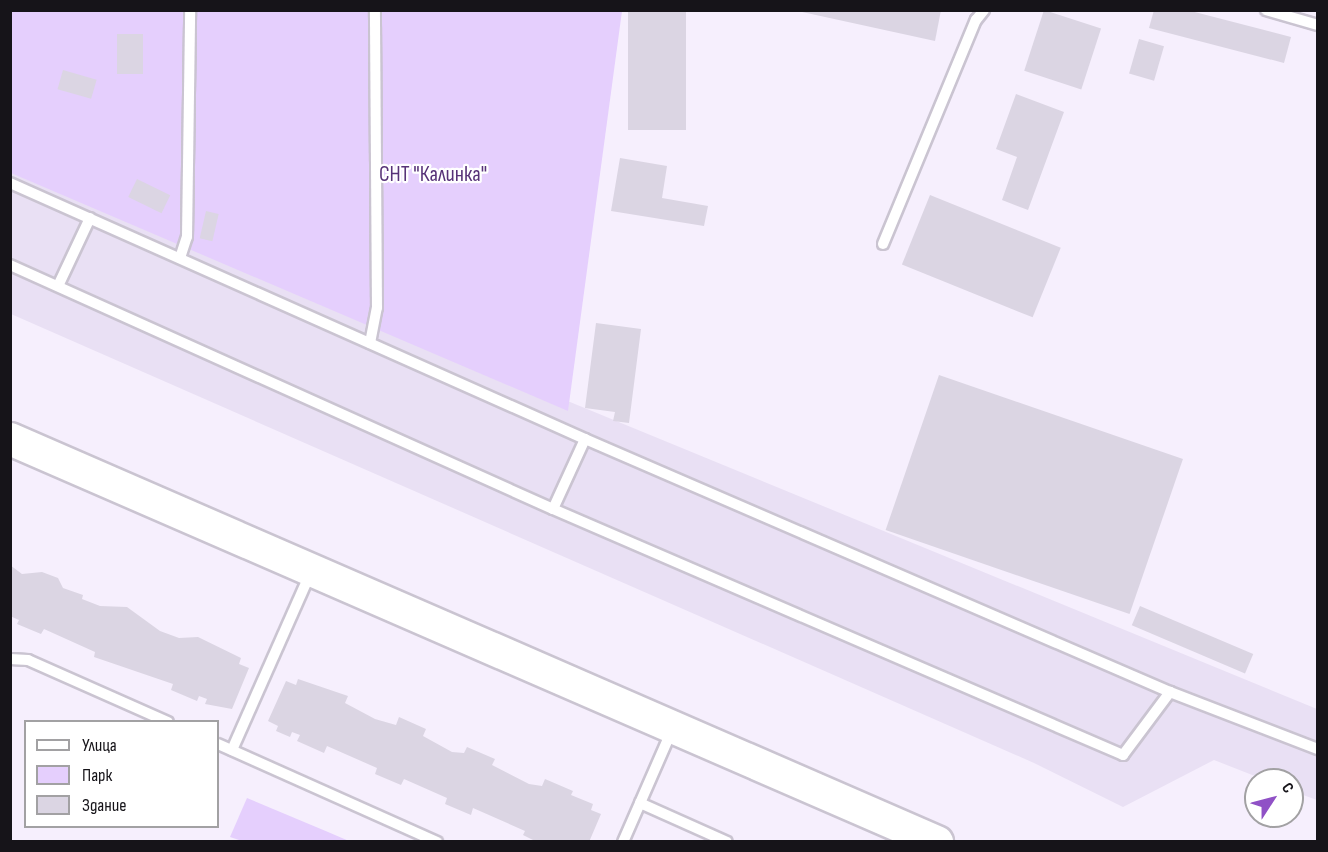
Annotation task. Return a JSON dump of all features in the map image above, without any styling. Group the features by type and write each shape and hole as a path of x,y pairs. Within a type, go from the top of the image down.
{"street":[{"path":"10,439 312,568 937,842"}],"lane":[{"path":"180,258 187,237 190,10"},
{"path":"370,343 377,308 375,10"},
{"path":"883,243 976,20 984,10"},
{"path":"1266,10 1317,25"},
{"path":"10,183 585,439 1170,692 1317,749"},
{"path":"58,286 90,218"},
{"path":"10,265 553,510 1123,755 1170,692"},
{"path":"553,510 585,439"},
{"path":"232,750 312,568"},
{"path":"10,659 28,660 163,720"},
{"path":"623,842 673,727"},
{"path":"219,744 437,842"},
{"path":"640,803 727,842"}],"shaded area":[{"path":"10,172 1317,709 1317,800 1304,795 1304,768 1244,768 1244,772 1214,760 1123,807 1034,763 11,314"}],"green space":[{"name":"СНТ \"Калинка\"","path":"11,11 622,11 568,411 11,173"},
{"path":"247,798 349,841 242,841 230,837"}],"building":[{"path":"628,10 686,10 686,130 628,130"},
{"path":"793,10 941,10 935,41"},
{"path":"1044,10 1101,29 1081,89 1024,71"},
{"path":"1154,10 1187,10 1291,37 1284,63 1149,28"},
{"path":"117,34 143,34 143,74 117,74"},
{"path":"1139,39 1164,46 1154,81 1129,74"},
{"path":"63,70 97,80 91,99 57,89"},
{"path":"1016,94 1064,112 1028,210 1002,200 1017,157 996,149"},
{"path":"620,158 667,166 662,198 708,206 704,226 611,211"},
{"path":"137,179 170,195 161,213 128,197"},
{"path":"930,195 1061,248 1033,317 902,265"},
{"path":"206,211 219,214 212,241 200,238"},
{"path":"596,323 641,329 629,423 613,421 615,412 585,408"},
{"path":"939,375 1183,459 1130,614 886,530"},
{"path":"10,565 22,574 42,572 58,578 63,588 83,595 82,599 100,606 127,607 160,631 179,638 198,637 241,658 239,664 249,668 232,709 205,704 207,699 199,696 197,701 171,690 173,684 94,657 95,652 44,629 41,634 17,624 19,620 10,616"},
{"path":"1140,606 1253,654 1245,673 1132,625"},
{"path":"298,679 348,696 345,703 375,719 396,725 399,717 426,729 423,736 452,752 464,753 467,747 495,759 492,765 529,784 542,786 545,779 573,791 571,795 593,804 591,810 601,814 589,842 537,842 523,835 525,831 473,808 471,815 445,804 447,798 404,779 401,785 375,774 377,768 327,746 324,753 297,741 300,735 292,732 290,737 276,731 278,726 268,721 286,681 296,685"}]}
